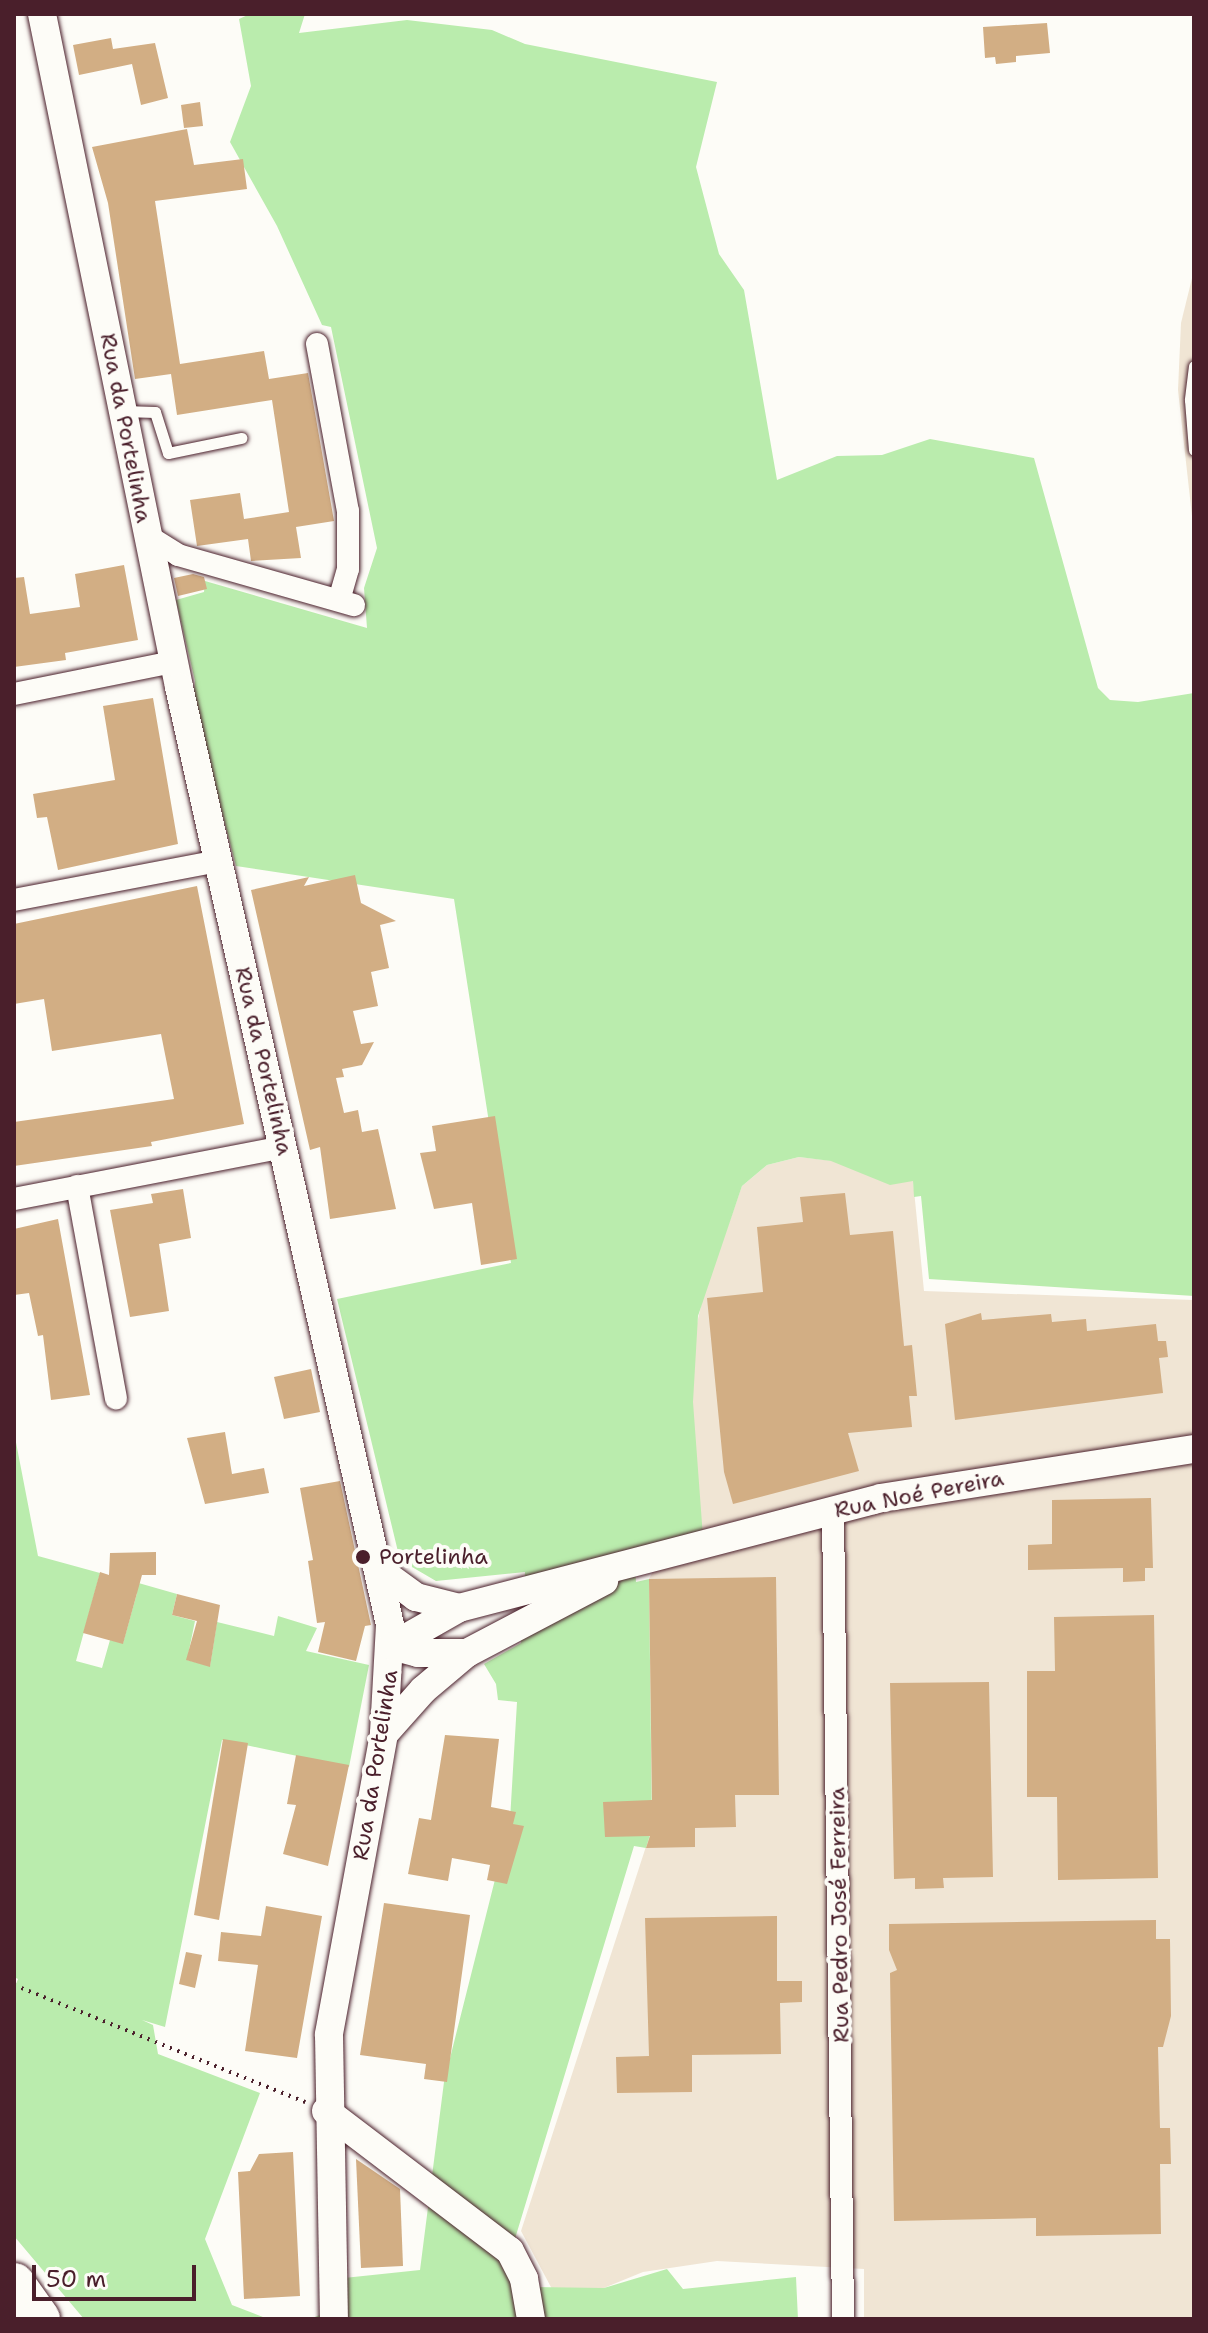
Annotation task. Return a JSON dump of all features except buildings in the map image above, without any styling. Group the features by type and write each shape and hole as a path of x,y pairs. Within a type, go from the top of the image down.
{"highway":[{"path":"14,2284 39,2319"}],"street":[{"name":"Rua da Portelinha","path":"42,14 173,662 379,1570 392,1646 384,1734 329,2035 326,2111 334,2319"},
{"path":"148,536 178,555 346,602 348,511 317,344"},
{"path":"14,694 173,662"},
{"path":"14,900 219,861"},
{"path":"14,1199 284,1147"},
{"path":"77,1186 116,1398"},
{"name":"Rua Noé Pereira","path":"392,1646 459,1608 833,1511 936,1487 1194,1449"},
{"name":"Rua Pedro José Ferreira","path":"833,1511 843,2319"},
{"name":"Rua Noé Pereira","path":"384,1734 423,1690 467,1653 647,1559"},
{"name":"Rua Noé Pereira","path":"379,1570 416,1597 459,1608"},
{"name":"Rua Noé Pereira","path":"392,1646 418,1653 467,1653"},
{"path":"326,2111 510,2251 524,2279 531,2319"}],"lane":[{"path":"1194,366 1194,450"},
{"path":"122,411 155,412 168,453 241,438"}],"path":[{"path":"14,1985 326,2111"}],"shaded area":[{"path":"1194,270 1194,534 1178,390 1181,323"},
{"path":"799,1157 912,1170 924,1291 1194,1300 1194,2319 864,2319 864,2269 717,2261 643,2272 555,2308 552,2289 521,2231 652,1828 649,1579 677,1523 691,1350 703,1297 742,1186 767,1165"}],"green space":[{"path":"250,14 305,14 299,33 407,20 492,30 525,44 717,82 696,167 719,254 744,290 777,480 837,456 882,455 930,439 1034,458 1098,688 1110,700 1138,702 1194,693 1194,1296 929,1279 921,1196 914,1197 913,1181 890,1185 831,1161 799,1157 767,1165 742,1186 698,1316 693,1402 703,1537 634,1551 636,1582 649,1579 652,1828 646,1848 634,1846 514,2242 532,2287 604,2288 667,2269 683,2289 796,2277 798,2319 310,2319 346,2304 344,2278 420,2270 444,2082 510,1820 517,1702 498,1700 496,1684 484,1664 521,1643 525,1572 436,1581 400,1560 337,1299 511,1263 454,899 236,866 193,702 195,681 176,600 204,592 205,581 367,628 364,588 377,548 331,327 322,325 277,226 230,142 251,86 239,19"},
{"path":"14,1432 38,1556 100,1573 76,1661 102,1668 110,1640 123,1643 137,1593 121,1578 177,1594 172,1615 195,1621 187,1660 210,1666 217,1622 274,1636 278,1616 317,1628 306,1651 369,1665 349,1767 222,1740 165,2027 142,2020 153,2025 158,2054 260,2093 205,2239 232,2305 268,2319 84,2319 14,2236 14,1989 18,1979 14,1977"}],"place":[{"name":"Portelinha","path":"363,1557"}]}
